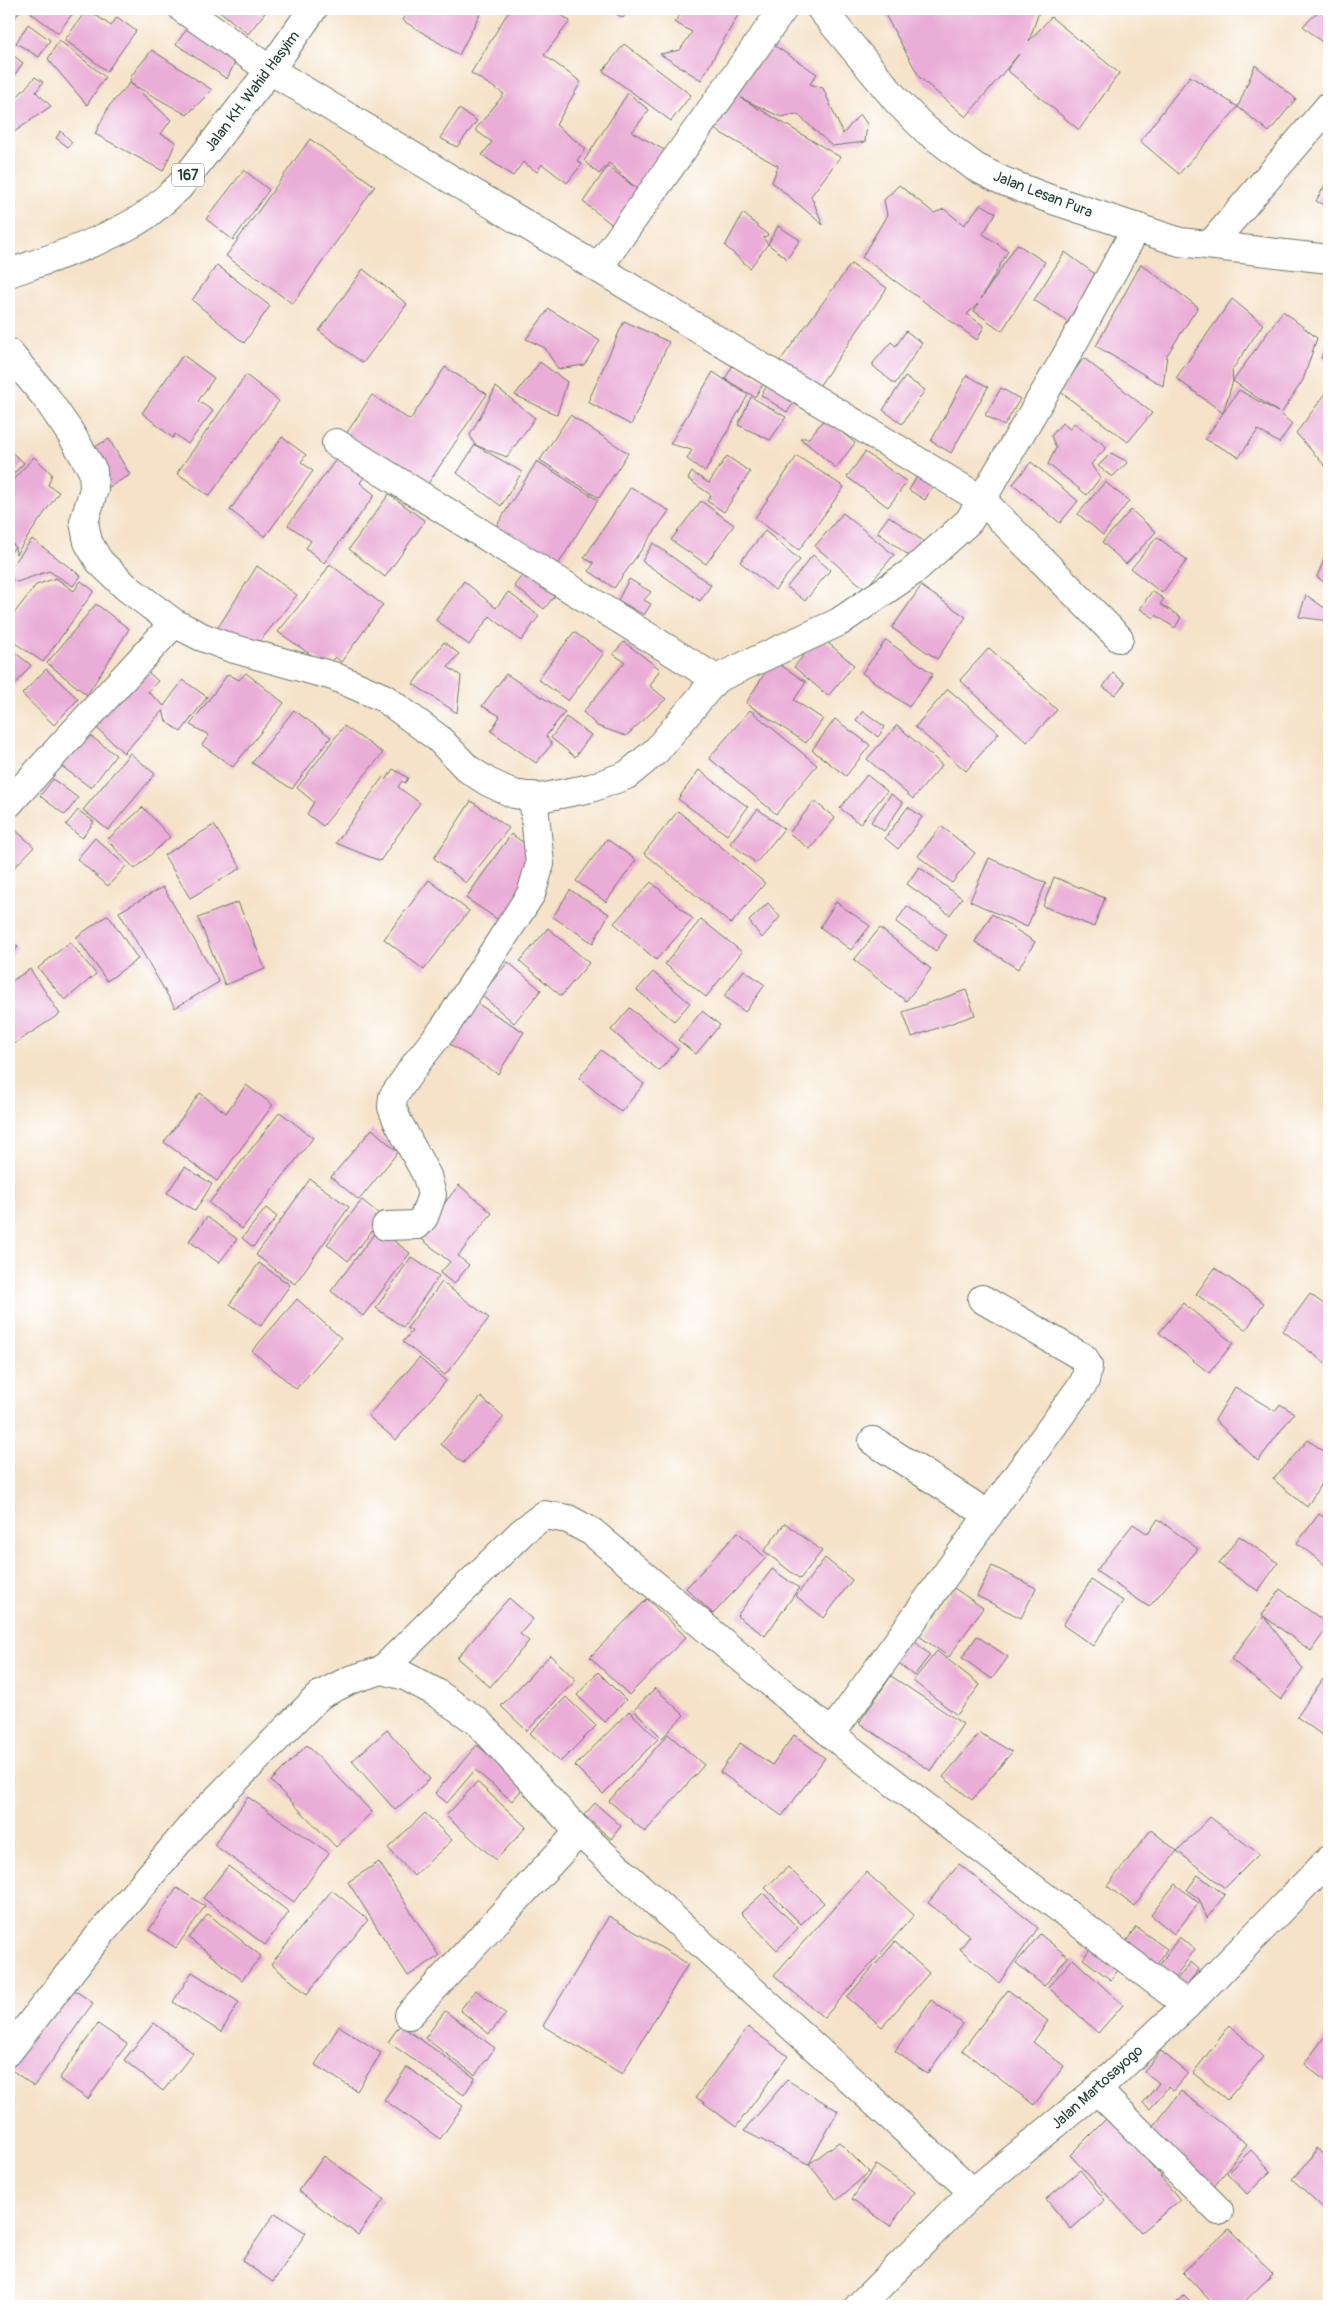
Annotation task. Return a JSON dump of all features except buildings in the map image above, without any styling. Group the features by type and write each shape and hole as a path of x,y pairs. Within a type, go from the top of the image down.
{"street":[{"path":"183,9 270,70 982,500 1119,638"},
{"name":"Jalan KH. Wahid Hasyim","path":"9,272 73,252 138,221 179,187 270,70 313,9"},
{"path":"598,268 783,9"},
{"name":"Jalan Lesan Pura","path":"821,9 898,102 926,130 960,157 1003,181 1050,200 1180,242 1212,244 1329,259"},
{"path":"1212,244 1329,106"},
{"path":"9,353 45,396 93,471 94,489 84,522 88,542 99,561 126,587 174,623 231,648 359,686 384,698 438,738 468,769 488,782 514,794 540,798 591,788 627,775 656,751 716,679 839,622 919,566 969,521 1065,358 1137,227"},
{"path":"336,443 716,679"},
{"path":"9,803 174,623"},
{"path":"386,1226 417,1225 424,1217 432,1195 427,1176 397,1120 392,1107 393,1098 417,1062 445,1027 537,880 540,864 533,796"},
{"path":"831,1734 1085,1381 1088,1366 1084,1358 982,1299"},
{"path":"873,1441 989,1515"},
{"path":"9,2051 89,1948 207,1808 320,1695 350,1680 382,1670 522,1532 544,1515 568,1519 592,1532 831,1734 1187,2005"},
{"path":"382,1670 406,1676 435,1692 478,1722 579,1832 973,2192"},
{"path":"409,2014 579,1832"},
{"name":"Jalan Martosayogo","path":"859,2306 973,2192 1097,2090 1187,2005 1329,1860"},
{"path":"1097,2090 1219,2211"}]}
